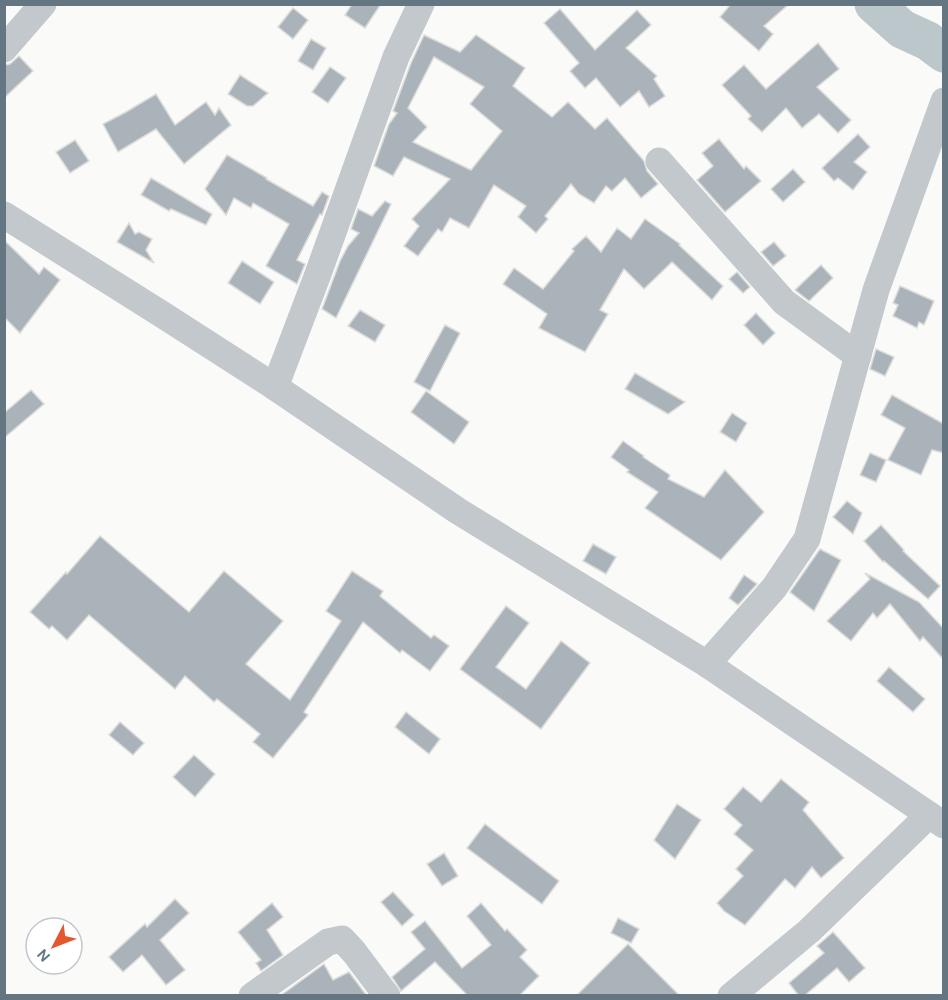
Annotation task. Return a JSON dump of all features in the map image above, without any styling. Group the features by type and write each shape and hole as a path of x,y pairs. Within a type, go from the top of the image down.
{"street":[{"path":"4,50 43,4"},
{"path":"275,387 396,57 421,4"},
{"path":"707,664 774,588 807,538 876,290 944,101"},
{"path":"659,161 784,302 858,357"},
{"path":"4,215 275,387 458,511 707,664 936,820 731,996"},
{"path":"252,996 328,942 342,939 387,996"}],"building":[{"path":"352,4 381,4 365,28 345,15"},
{"path":"731,4 789,4 764,26 773,34 759,51 720,17"},
{"path":"293,8 308,20 293,39 278,27"},
{"path":"560,9 595,50 637,10 651,25 626,48 657,76 654,79 665,96 649,107 639,91 620,107 596,78 585,88 570,71 579,63 544,23"},
{"path":"424,35 460,52 476,35 525,68 513,86 552,117 568,102 595,129 607,118 644,161 647,171 658,184 641,198 625,178 612,191 606,186 594,203 579,194 571,184 545,216 548,219 536,233 518,217 526,206 494,185 469,228 450,218 442,232 438,229 418,256 404,246 419,226 412,219 450,179 404,157 393,176 374,166 389,124 397,113 393,111","holes":["434,57 484,87 470,104 502,131 471,170 413,142 427,127 408,108"]},
{"path":"311,39 326,48 313,70 298,61"},
{"path":"818,43 839,69 817,87 851,120 838,133 819,114 802,128 786,108 762,132 748,119 751,116 722,85 744,65 766,89"},
{"path":"19,56 33,71 4,98 4,65 10,64"},
{"path":"330,67 346,78 328,103 312,92"},
{"path":"240,75 268,93 253,106 247,106 228,94"},
{"path":"156,94 175,125 206,102 215,115 219,108 231,125 184,164 156,129 118,152 103,124"},
{"path":"858,134 870,147 854,162 867,172 853,190 838,178 834,181 822,168"},
{"path":"719,139 744,169 746,166 761,181 725,212 697,180 713,166 702,153"},
{"path":"75,140 89,161 70,173 56,152"},
{"path":"227,155 313,206 322,192 329,196 322,215 320,214 297,260 305,264 297,284 266,266 289,224 253,203 251,208 234,198 226,215 205,189"},
{"path":"793,169 805,182 783,202 771,189"},
{"path":"151,178 212,214 206,225 171,209 169,211 141,195"},
{"path":"385,201 391,204 336,318 322,309 340,261 348,246 359,233 351,229 358,209 372,216"},
{"path":"645,219 680,244 723,286 712,300 672,262 644,289 624,269 600,310 608,314 585,352 539,328 547,314 503,284 514,268 543,289 574,251 572,249 586,236 601,252 617,228 631,239"},
{"path":"129,223 135,234 139,232 152,239 146,250 154,263 117,242"},
{"path":"4,240 39,274 44,267 60,280 20,333 4,317"},
{"path":"774,242 786,256 773,266 761,252"},
{"path":"242,261 274,282 260,304 228,283"},
{"path":"821,265 833,278 809,301 795,290"},
{"path":"737,272 750,287 743,293 729,279"},
{"path":"900,286 934,301 924,325 919,322 917,328 893,316 898,305 893,303"},
{"path":"360,310 385,325 375,342 348,326"},
{"path":"756,313 775,333 763,345 744,325"},
{"path":"445,325 460,333 430,391 414,382"},
{"path":"876,349 894,357 885,376 870,369"},
{"path":"635,373 685,402 668,414 625,389"},
{"path":"31,390 44,404 4,438 4,413"},
{"path":"426,391 469,422 454,444 411,412"},
{"path":"892,395 944,424 944,453 932,450 921,475 888,460 905,428 881,415"},
{"path":"732,413 747,423 736,442 720,432"},
{"path":"623,441 670,475 668,479 704,497 725,470 764,512 721,560 645,508 658,492 627,472 629,470 611,457"},
{"path":"870,453 886,460 876,482 860,475"},
{"path":"847,501 862,513 853,534 833,517"},
{"path":"881,525 903,551 940,586 928,599 883,562 864,541"},
{"path":"100,536 189,612 224,571 283,621 246,664 290,700 341,621 326,611 352,571 383,591 380,596 431,638 434,635 449,646 430,671 402,650 400,653 363,622 304,712 308,715 273,758 253,742 260,734 217,699 214,702 185,676 175,689 89,615 67,640 52,626 49,629 30,612"},
{"path":"593,544 616,557 606,574 583,561"},
{"path":"820,549 841,560 814,611 790,592"},
{"path":"865,573 919,602 944,629 944,660 923,637 920,641 890,604 877,618 873,613 851,641 827,621 870,579"},
{"path":"744,575 757,584 738,605 729,598"},
{"path":"506,606 529,623 496,667 526,689 561,641 590,663 541,729 460,669"},
{"path":"889,667 925,699 913,712 877,681"},
{"path":"406,712 440,739 429,754 395,727"},
{"path":"120,722 144,743 133,755 109,735"},
{"path":"194,755 215,774 195,797 173,777"},
{"path":"781,779 809,802 803,810 844,858 821,878 812,867 795,888 785,879 745,925 724,911 717,903 743,876 736,869 753,850 734,834 742,825 724,809 743,787 761,802"},
{"path":"677,804 701,820 675,859 654,840"},
{"path":"485,824 559,881 542,904 467,848"},
{"path":"444,853 458,876 442,886 427,864"},
{"path":"393,892 414,915 402,926 381,902"},
{"path":"175,899 189,913 160,940 185,970 166,985 142,955 123,972 109,957 145,924 147,927"},
{"path":"272,903 283,917 267,930 283,955 261,971 256,963 261,960 238,932"},
{"path":"481,903 505,931 507,929 527,950 520,957 539,976 519,996 468,996 435,962 401,991 392,977 425,949 411,932 425,921 462,968 491,945 467,916"},
{"path":"618,918 639,929 631,943 611,933"},
{"path":"833,932 865,968 849,982 837,968 804,996 799,996 789,983 824,953 817,946"},
{"path":"628,944 680,996 576,996"},
{"path":"324,964 333,980 349,972 367,996 280,996"}],"waterway":[{"path":"874,4 902,29 928,41 944,53"}]}
